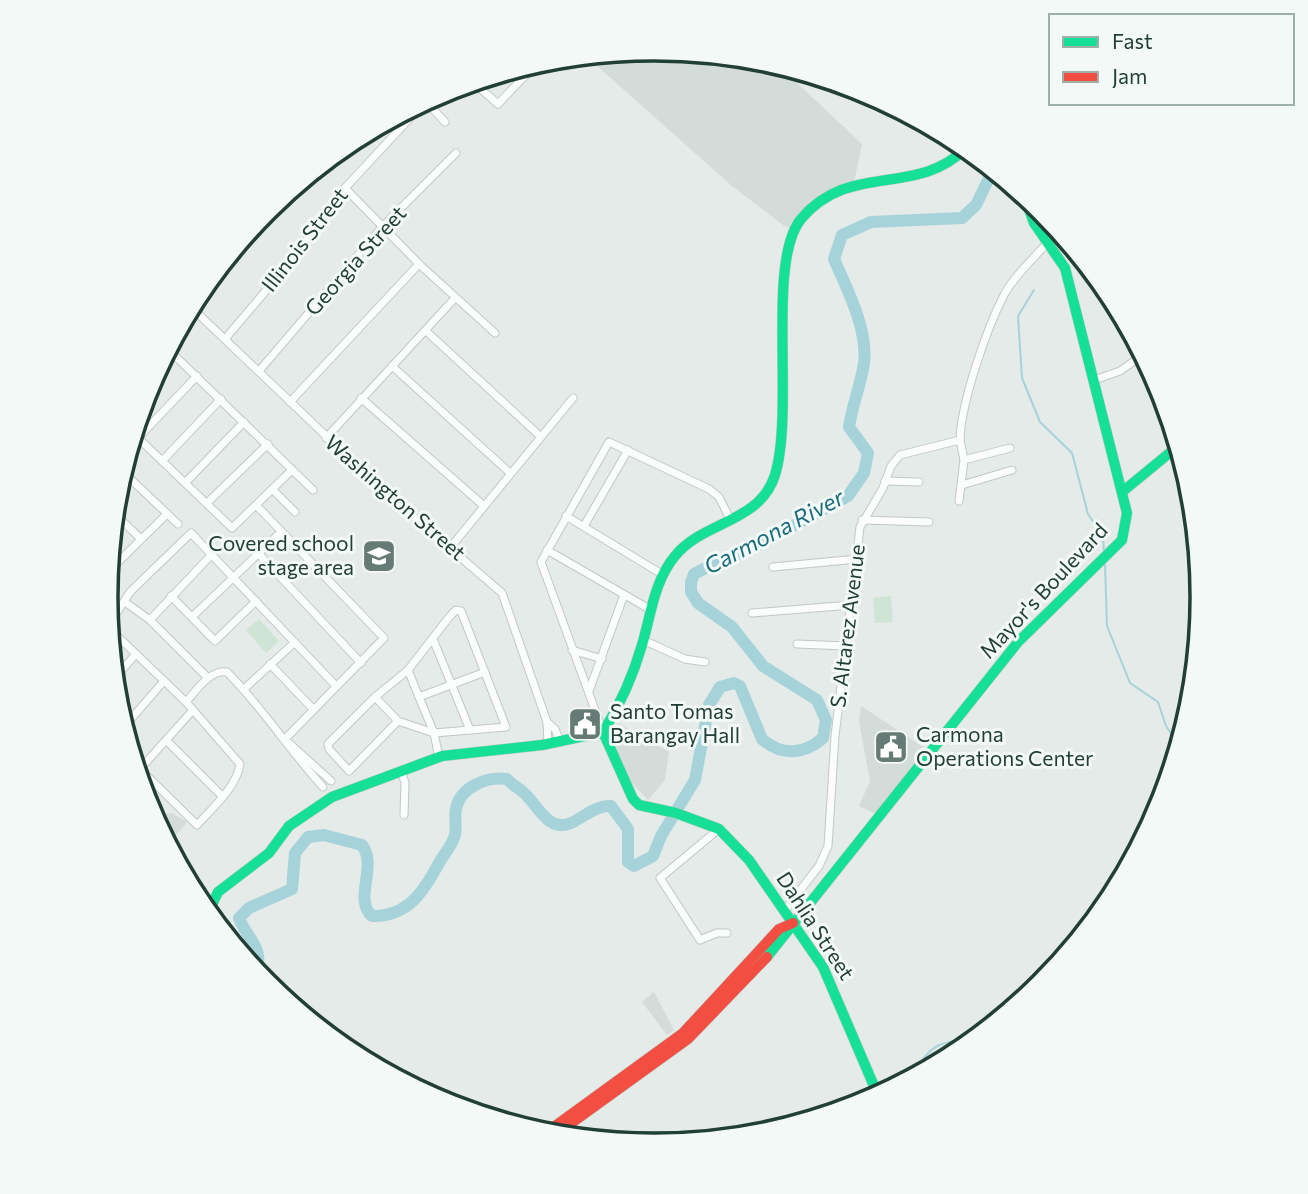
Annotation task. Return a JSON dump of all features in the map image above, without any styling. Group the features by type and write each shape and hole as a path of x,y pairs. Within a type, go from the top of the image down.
{"main road":[{"path":"214,901 218,892 269,853 289,826 336,795 439,757 488,748 560,743 603,732 616,712 643,640 660,573 688,542 751,510 763,497 776,469 783,407 783,284 787,246 798,222 830,191 853,182 922,174 945,168 958,156"},
{"name":"Mayor's Boulevard","path":"568,1125 688,1039 785,938 794,923 851,857 1018,642 1122,540 1127,513 1065,268 1046,237 1029,219 1028,213"},
{"path":"1122,492 1169,453"},
{"name":"Dahlia Street","path":"603,732 633,799 639,805 676,813 719,830 749,860 823,967 847,1017 874,1085"},
{"name":"Mayor's Boulevard","path":"558,1124 683,1033 779,929 794,923"}],"street":[{"path":"482,90 498,104 523,78"},
{"name":"Illinois Street","path":"433,109 445,122"},
{"name":"Illinois Street","path":"225,339 286,267 345,188 405,123"},
{"name":"Georgia Street","path":"260,371 383,226 456,153"},
{"path":"345,188 419,264 495,333"},
{"path":"959,501 964,460 960,425 986,339 1005,293 1048,235"},
{"path":"290,402 419,264"},
{"path":"326,438 455,298"},
{"name":"Washington Street","path":"199,315 326,438 502,593 547,722 548,744"},
{"path":"426,331 540,436"},
{"path":"176,357 313,490"},
{"path":"1094,380 1120,371 1134,361"},
{"path":"392,366 510,472"},
{"path":"147,425 197,376"},
{"path":"361,398 484,506"},
{"path":"450,548 573,398"},
{"path":"162,461 221,399"},
{"path":"185,483 244,422"},
{"name":"S. Altarez Avenue","path":"785,910 819,866 828,846 835,736 862,520 886,481 891,466 900,455 960,440"},
{"path":"142,442 232,528 292,470"},
{"path":"603,732 541,562 609,442 709,489 719,497 731,521"},
{"path":"206,503 268,444"},
{"path":"964,460 1010,448"},
{"path":"584,526 628,450"},
{"path":"962,485 1012,470"},
{"path":"132,480 178,524"},
{"path":"886,481 919,482"},
{"path":"273,490 295,512"},
{"path":"257,506 384,638 313,709 287,741"},
{"path":"119,559 167,514"},
{"path":"566,516 660,573"},
{"path":"862,520 929,522"},
{"path":"124,522 141,539"},
{"path":"193,616 281,532"},
{"path":"118,612 130,592 191,533 213,553 336,686"},
{"path":"547,550 651,610"},
{"path":"150,620 213,553"},
{"path":"258,553 361,663"},
{"path":"773,567 858,559"},
{"path":"589,691 624,595"},
{"path":"171,596 215,641 256,601"},
{"path":"125,601 150,620 208,678"},
{"path":"752,613 851,605"},
{"path":"375,697 398,721 434,733 506,727 461,611 456,610 408,670 375,697 328,744 329,750 349,771 398,721"},
{"path":"120,638 186,702 240,764 239,773 197,825 151,780"},
{"path":"433,639 470,730"},
{"path":"643,640 685,659 705,662"},
{"path":"244,689 295,642"},
{"path":"797,644 846,646"},
{"path":"572,650 602,659"},
{"path":"123,668 136,654"},
{"path":"270,664 313,709"},
{"path":"408,670 434,733 439,757"},
{"path":"186,702 208,678 220,671 226,672 244,689 287,741 293,755 331,782 336,795"},
{"path":"419,697 485,672"},
{"path":"133,717 164,681"},
{"path":"144,760 167,741 193,710"},
{"name":"Washington Street","path":"547,722 555,729 560,743"},
{"path":"167,741 222,796"},
{"path":"401,770 405,782 404,816"},
{"path":"316,773 323,788 336,795"},
{"path":"719,830 660,878 700,940 717,933 726,933"}],"shaded area":[{"path":"689,62 793,80 862,144 854,182 830,192 794,230 783,225 732,186 596,65"},
{"path":"861,706 926,749 878,815 859,806 870,781 859,721"},
{"path":"618,723 669,752 665,780 648,800 629,780 608,738"},
{"path":"172,813 187,822 175,836 174,834 165,814"},
{"path":"654,992 674,1030 667,1035 642,1002"}],"green space":[{"path":"891,596 893,622 875,623 873,598"},
{"path":"259,619 279,641 266,653 246,630"}],"waterway":[{"name":"Carmona River","path":"258,958 254,943 239,918 249,908 292,889 295,853 308,837 324,835 362,845 368,863 365,892 367,909 372,916 385,915 405,907 421,892 454,839 455,812 459,801 469,789 483,781 507,779 524,793 544,816 556,824 571,823 595,810 611,806 628,829 628,862 634,866 653,856 661,836 695,780 709,705 720,687 734,683 740,686 762,739 769,745 785,751 800,750 823,738 826,720 817,700 763,666 732,627 698,603 691,592 691,582 694,574 749,550 848,496 864,473 868,453 849,427 863,371 863,337 834,259 842,235 871,222 962,218 976,205 989,179"},
{"path":"1034,290 1018,316 1022,378 1040,422 1072,453 1088,514 1103,536 1104,551"},
{"path":"1105,563 1107,626 1130,683 1158,702 1171,734"},
{"path":"922,1061 937,1046 953,1041"}],"traffic: fast":[{"path":"603,732 630,679 658,587 668,566 687,544 757,503 768,491 775,475 783,413 785,268 791,240 801,219 820,201 840,190 926,172 947,163 957,155"},
{"path":"767,957 1018,642 1122,540 1127,513 1065,268 1032,217"},
{"path":"1122,492 1169,453"},
{"path":"603,732 633,799 639,805 676,813 719,829 749,860 823,967 874,1085"},
{"path":"214,901 218,892 269,853 289,826 332,797 442,756 542,745 603,732"}],"traffic: jam":[{"path":"558,1124 683,1033 779,929 793,923"},
{"path":"568,1125 688,1039 767,957"}],"place":[{"name":"Covered school stage area","path":"379,556"},
{"name":"Santo Tomas Barangay Hall","path":"585,724"},
{"name":"Carmona Operations Center","path":"891,747"}]}
